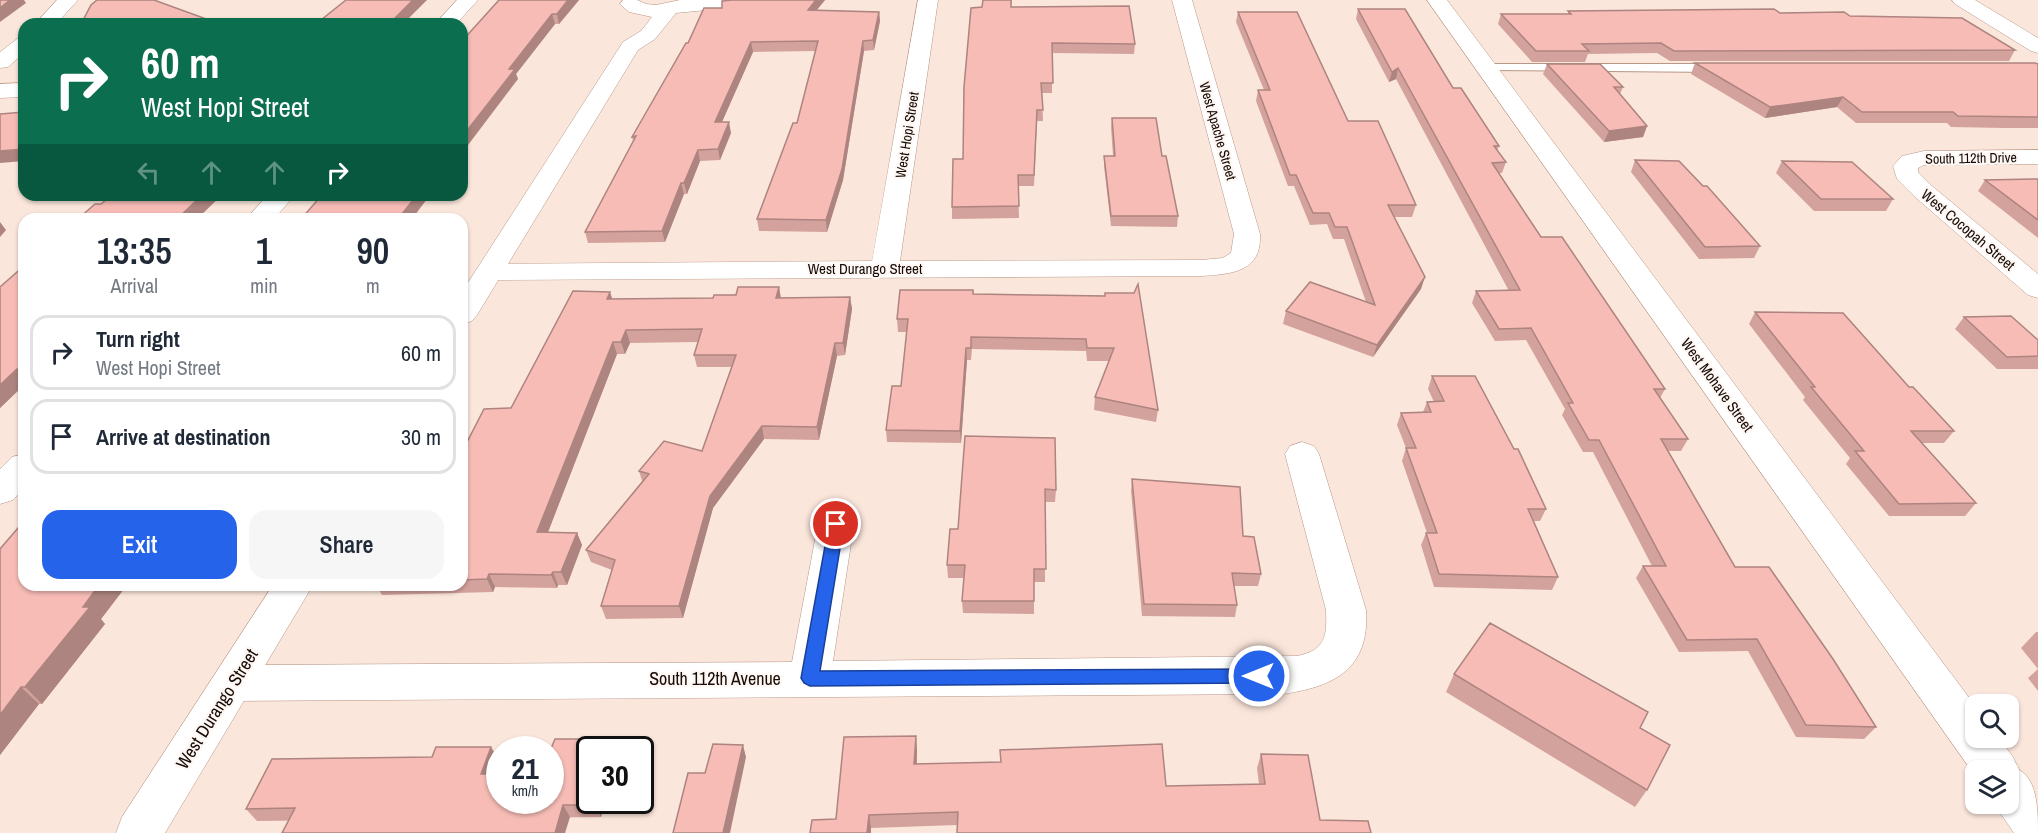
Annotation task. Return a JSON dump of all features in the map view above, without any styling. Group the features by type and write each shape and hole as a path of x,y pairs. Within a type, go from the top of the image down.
{"street":[{"path":"51,18 68,0"},
{"path":"451,18 468,0"},
{"path":"630,2 645,10 747,0"},
{"name":"West Hopi Street","path":"885,269 928,0"},
{"name":"West Apache Street","path":"1182,0 1247,234 1247,253 1241,260"},
{"name":"West Mohave Street","path":"1437,0 1989,760"},
{"path":"1962,0 2038,47"},
{"path":"630,2 631,16 623,35 630,46"},
{"path":"468,305 630,46 648,35 680,5"},
{"path":"0,62 18,48"},
{"path":"0,91 18,90"},
{"name":"South 112th Drive","path":"1905,166 1911,161 1924,158 2038,157"},
{"name":"West Cocopah Street","path":"1905,166 1906,174 1913,182 2038,289"},
{"path":"266,213 276,201"},
{"name":"West Durango Street","path":"489,272 1201,268 1231,265 1241,260"},
{"name":"South 112th Avenue","path":"233,683 1282,676 1303,674 1336,658 1345,643 1348,626 1346,610 1302,454"},
{"path":"0,491 18,472"},
{"path":"810,678 836,524"},
{"name":"West Durango Street","path":"139,833 290,591"},
{"path":"2019,802 2038,828"}],"lane":[{"path":"1488,68 1727,68"}],"building":[{"path":"0,0 10,0 0,8"},
{"path":"97,0 154,0 204,18 84,18 91,5"},
{"path":"346,0 413,0 395,18 324,18"},
{"path":"499,0 568,0 557,14 552,14 509,69 515,69 468,129 468,34"},
{"path":"816,0 808,10 879,12 873,40 863,41 842,169 826,220 757,219 793,123 797,123 818,41 751,42 715,122 729,122 718,149 698,150 684,183 681,183 662,231 585,232 636,136 632,137 688,43 704,8 722,8 722,1"},
{"path":"983,0 1011,0 1011,7 1129,6 1135,44 1052,43 1053,83 1041,83 1043,110 1037,110 1034,175 1018,175 1019,206 952,207 953,159 963,159 964,87 971,8 982,7"},
{"path":"1358,9 1405,9 1453,88 1461,88 1499,146 1494,146 1506,162 1492,163 1541,237 1562,237 1665,389 1654,389 1688,439 1661,439 1735,567 1769,567 1833,659 1876,727 1806,725 1757,639 1687,640 1643,566 1666,566 1599,440 1589,440 1568,403 1573,403 1531,328 1499,329 1476,291 1520,290 1398,68 1392,72"},
{"path":"1774,9 1780,13 1844,12 1850,16 1962,18 2015,50 1674,51 1661,43 1582,44 1589,51 1536,51 1501,14 1571,14 1568,11"},
{"path":"1238,12 1297,12 1348,121 1378,121 1416,205 1388,205 1425,277 1377,345 1286,311 1310,282 1375,305 1347,227 1335,227 1329,213 1313,213 1296,175 1290,175 1258,90 1270,90"},
{"path":"1695,63 2035,63 2038,64 2038,117 1958,116 1953,112 1862,112 1843,97 1770,107"},
{"path":"1547,64 1600,64 1623,87 1614,87 1647,126 1609,131"},
{"path":"18,112 18,150 0,151 0,114"},
{"path":"1112,118 1156,118 1162,156 1166,156 1178,216 1111,216 1104,156 1115,156"},
{"path":"1635,160 1679,161 1703,186 1707,186 1760,246 1705,247"},
{"path":"1782,161 1852,162 1893,199 1821,199"},
{"path":"2038,179 2038,220 1985,180"},
{"path":"105,201 196,201 183,213 85,213 95,204"},
{"path":"317,201 412,201 403,213 306,213"},
{"path":"18,271 18,369 0,385 0,287"},
{"path":"1138,284 1158,410 1095,397 1114,348 1087,348 1086,339 971,337 971,348 966,348 960,431 886,430 892,386 901,386 908,319 897,319 900,290 973,290 973,294 1105,296 1105,293 1134,293"},
{"path":"738,287 779,287 776,298 850,297 843,343 835,343 817,427 762,426 710,496 679,606 601,606 615,560 586,550 649,474 639,471 664,441 702,451 736,355 694,355 702,329 626,330 621,342 613,342 537,532 577,533 561,572 553,572 551,575 489,574 487,579 468,580 468,440 484,409 511,408 573,291 610,292 607,299 713,298 714,295 736,295"},
{"path":"1755,312 1843,313 1909,387 1913,387 1954,431 1911,431 1976,503 1899,504 1855,451 1864,451 1811,387 1815,387"},
{"path":"2011,316 2038,340 2038,356 2007,357 1964,317"},
{"path":"1432,376 1475,376 1514,449 1518,449 1546,509 1528,509 1558,577 1439,574 1426,533 1437,533 1406,448 1416,448 1401,413 1431,412 1427,402 1444,401"},
{"path":"965,436 1055,438 1056,490 1045,489 1046,569 1034,569 1034,601 962,601 965,565 947,565 950,529 958,529"},
{"path":"1132,479 1240,487 1243,536 1254,537 1261,574 1232,573 1237,605 1144,604"},
{"path":"18,528 18,591 95,591 83,607 90,607 0,715 0,549"},
{"path":"1490,623 1648,712 1640,728 1670,745 1647,790 1454,674"},
{"path":"916,736 914,764 1001,762 1000,750 1162,744 1166,786 1265,784 1261,754 1308,755 1320,820 1368,821 1371,833 957,833 958,812 869,815 867,833 810,833 812,820 836,819 844,737"},
{"path":"564,739 576,739 576,805 564,805"},
{"path":"713,744 743,745 723,833 673,833 688,773 705,773"},
{"path":"436,747 486,747 486,760 481,774 486,774 486,814 560,814 555,833 282,833 295,808 246,809 272,759 432,757"}],"route":[{"path":"836,524 810,678 1259,676"}]}
